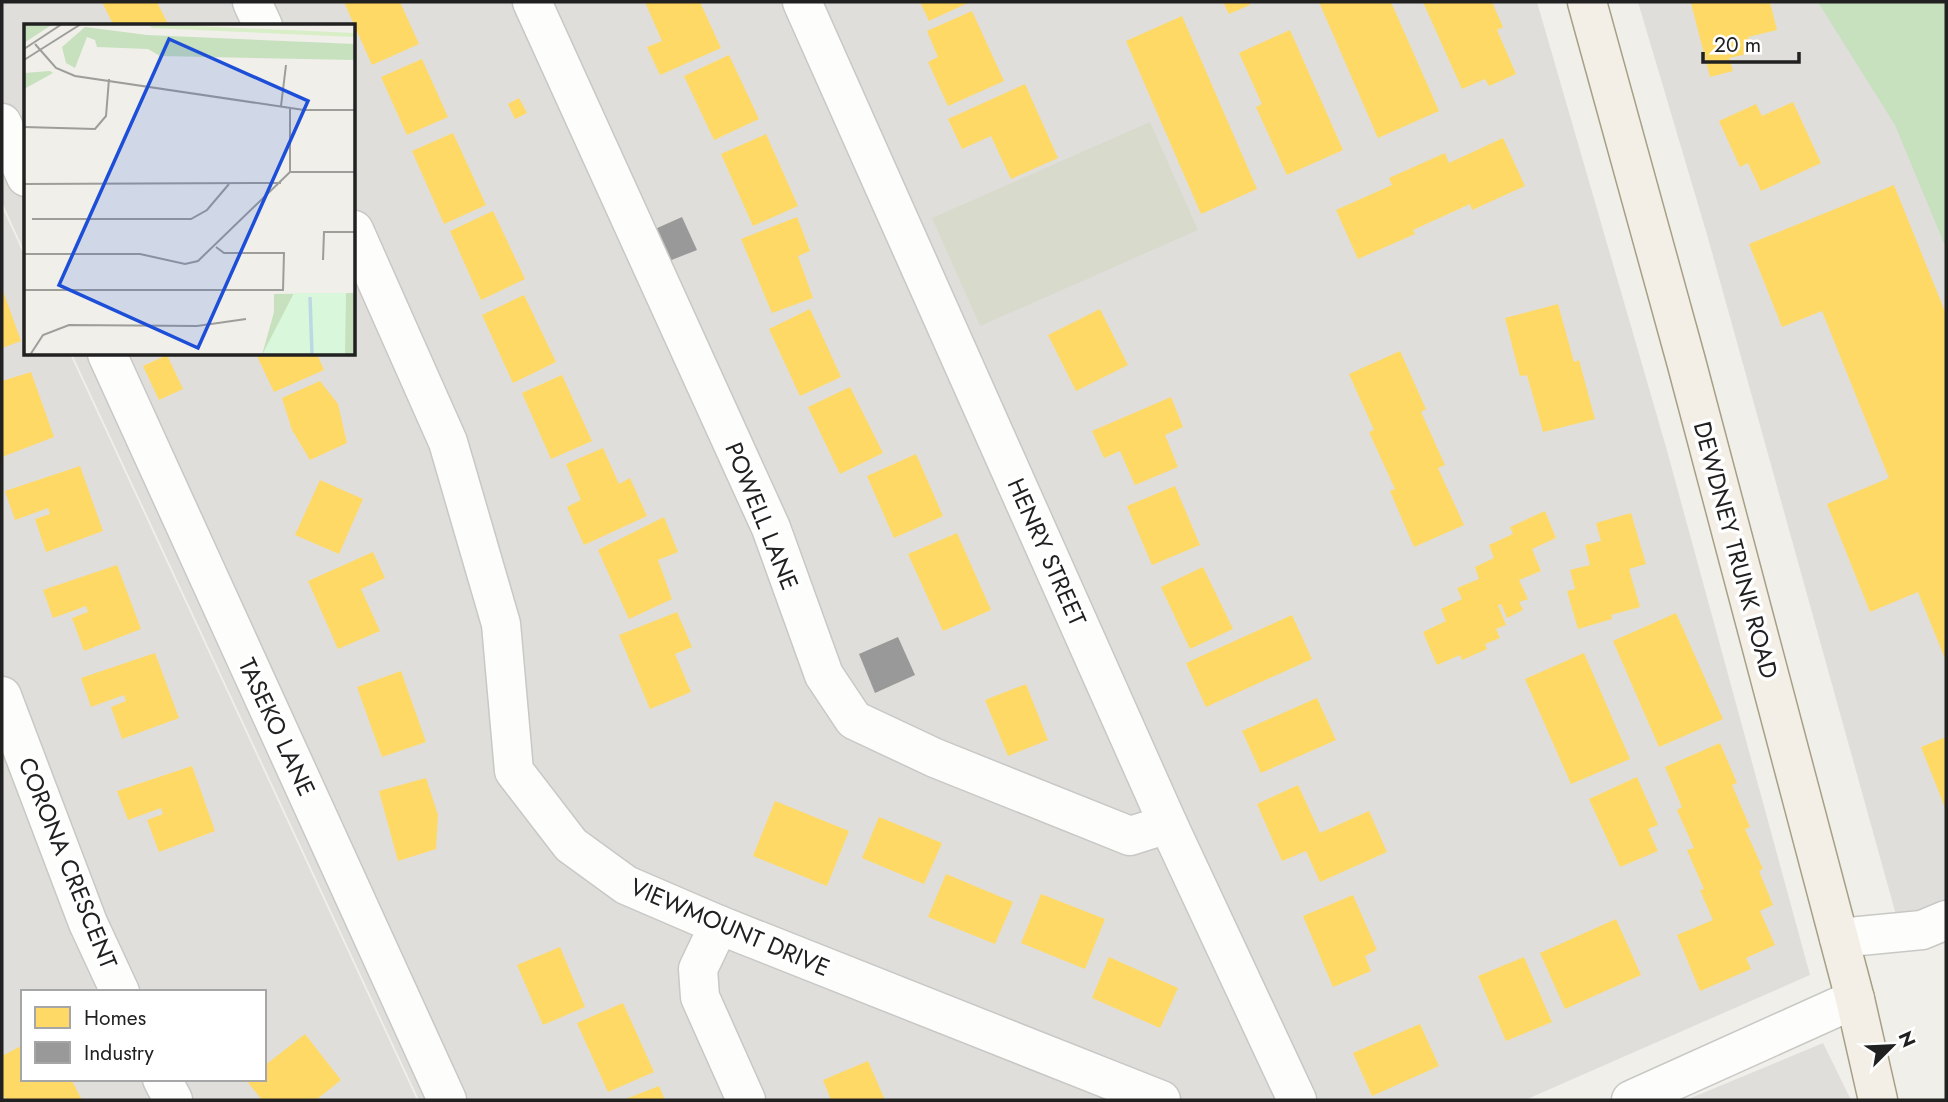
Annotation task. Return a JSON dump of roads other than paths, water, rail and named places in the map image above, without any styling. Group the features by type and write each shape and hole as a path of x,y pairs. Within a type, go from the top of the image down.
{"main road":[{"name":"DEWDNEY TRUNK ROAD","path":"1587,2 1686,361 1839,938 1878,1100"}],"street":[{"path":"252,2 261,24"},
{"name":"POWELL LANE","path":"532,2 771,528 824,675 854,720 935,758 1130,836 1168,824"},
{"name":"HENRY STREET","path":"802,2 1168,824 1297,1100"},
{"path":"2,123 24,172"},
{"name":"VIEWMOUNT DRIVE","path":"355,232 452,455 501,624 514,771 571,845 626,885 719,925 1161,1100"},
{"name":"TASEKO LANE","path":"107,355 447,1100"},
{"name":"CORONA CRESCENT","path":"2,695 88,923 119,990"},
{"path":"1839,938 1922,930 1946,920"},
{"path":"719,925 698,969 700,997 747,1100"},
{"path":"1631,1100 1855,999"},
{"path":"163,1081 173,1100"}]}
